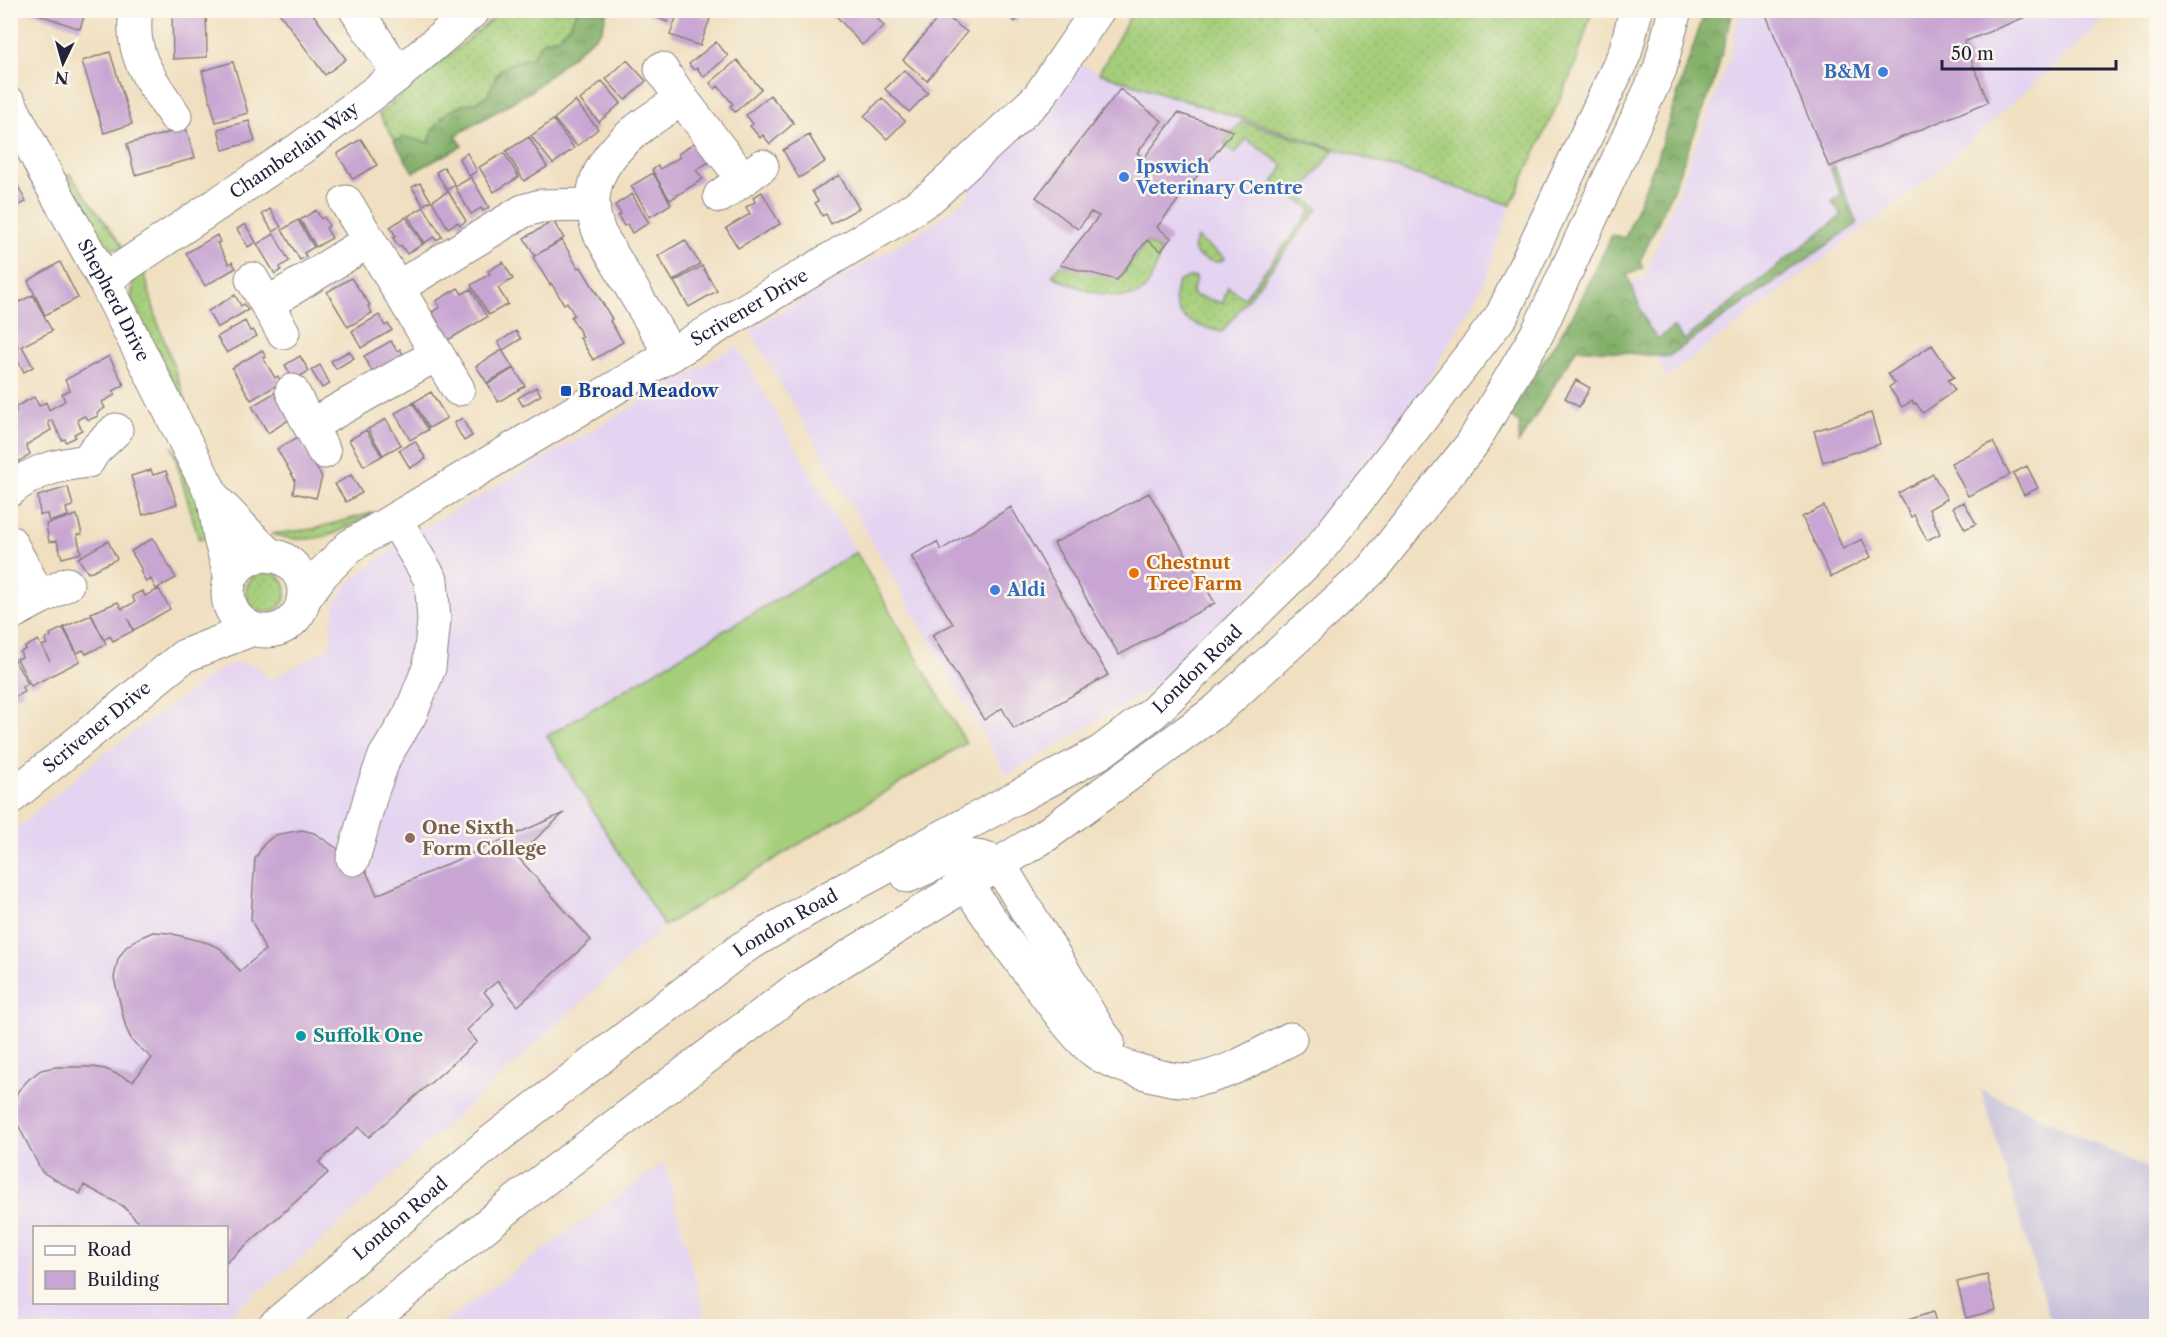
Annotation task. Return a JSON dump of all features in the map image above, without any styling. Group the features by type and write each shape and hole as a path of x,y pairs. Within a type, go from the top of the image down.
{"street":[{"path":"136,10 134,40 144,71 175,116"},
{"path":"356,10 399,74"},
{"name":"Chamberlain Way","path":"104,280 301,148 399,74 474,10"},
{"name":"Scrivener Drive","path":"303,600 322,574 350,546 898,219 932,196 1038,98 1098,10"},
{"name":"London Road","path":"273,1326 488,1145 741,949 819,903 1101,752 1154,711 1318,551 1502,315 1625,53 1636,10"},
{"name":"London Road","path":"363,1326 521,1197 798,988 979,867 1046,835 1217,710 1372,569 1472,444 1538,332 1660,69 1675,10"},
{"path":"661,69 742,180"},
{"path":"671,355 600,234 592,205 594,189 607,159 646,124 682,99"},
{"name":"Shepherd Drive","path":"10,104 104,280 214,499 230,585"},
{"path":"346,202 458,389"},
{"path":"397,288 523,211 540,206 592,205"},
{"path":"283,332 259,292 369,241"},
{"path":"292,391 317,439 437,354"},
{"path":"10,490 22,480 52,466 94,470 94,451 116,430"},
{"name":"Shepherd Drive","path":"214,499 236,518 249,537 277,558"},
{"path":"353,859 372,791 385,756 410,716 429,668 434,620 431,580 395,519"},
{"path":"10,542 54,591 10,614"},
{"name":"Scrivener Drive","path":"277,558 350,546"},
{"path":"255,556 277,558 297,572 302,582 303,600 296,616 287,624 276,630 253,629 242,623 234,614 229,604 230,585 236,570 244,562 255,556"},
{"name":"Scrivener Drive","path":"10,798 184,656 230,585"},
{"name":"Scrivener Drive","path":"184,656 253,629"},
{"path":"1018,797 985,828 979,867 994,928 1063,1017 1094,1051 1131,1068 1167,1078 1193,1080 1235,1068 1290,1038"},
{"path":"664,1007 763,960 883,888 934,865 979,867"}],"shaded area":[{"path":"1739,11 2114,11 1929,178 1666,378 1625,285 1644,279 1729,61"},
{"path":"1077,62 1099,73 1511,205 1483,285 1401,427 1299,542 1171,677 1007,775 750,330 921,232 967,198 972,180"},
{"name":"One Sixth Form College","path":"737,346 966,743 664,926 307,1254 213,1326 11,1326 10,834 101,756 218,671 235,663 250,664 257,667 271,680 331,646 331,626 337,600 349,583 400,542"},
{"path":"1981,1089 2156,1172 2156,1326 2052,1326"},
{"path":"664,1162 708,1326 439,1326"}],"green space":[{"path":"578,10 607,11 601,31 531,91 456,135 462,146 413,172 394,141 405,137 429,143 432,131 446,113 462,105 476,102 487,95 500,69 516,61 531,58 543,41 559,37"},
{"path":"502,11 607,11 601,31 531,91 456,135 462,146 413,172 379,114"},
{"path":"1133,11 1592,11 1575,66 1511,205 1099,73"},
{"path":"1705,11 1733,11 1715,79 1672,192 1641,259 1643,268 1627,275 1648,327 1658,339 1673,327 1684,340 1842,215 1832,202 1841,195 1821,145 1827,148 1857,224 1668,357 1577,348 1518,444 1520,424 1509,416 1576,310 1612,235 1625,238 1655,163"},
{"path":"1242,122 1334,150 1300,194 1318,209 1222,332 1193,323 1179,312 1175,294 1178,282 1189,277 1196,277 1192,295 1223,303 1228,287 1244,298 1312,210 1273,182 1284,166 1246,139 1235,154 1224,144"},
{"path":"70,174 124,249 114,249 103,244 63,177"},
{"path":"1197,238 1225,258 1215,262 1197,255 1193,247"},
{"path":"1147,241 1161,252 1150,282 1136,295 1125,297 1098,293 1072,285 1052,275 1060,265 1119,279"},
{"path":"140,271 145,276 157,320 197,432 131,298 134,281"},
{"path":"172,446 207,516 210,537 199,540"},
{"path":"375,512 350,527 313,539 286,538 271,534 313,529"},
{"path":"856,552 966,743 664,926 547,736"},
{"path":"266,572 274,573 280,578 285,584 285,600 280,606 274,611 266,612 258,611 252,606 247,600 246,592 247,584 252,578 258,573"}],"building":[{"path":"26,10 86,10 80,29"},
{"path":"172,10 206,10 207,57 173,59"},
{"path":"277,10 310,10 346,59 325,75"},
{"path":"640,10 672,10 667,22"},
{"path":"679,10 687,10 710,19 700,46 670,35"},
{"path":"831,10 870,10 884,26 862,45"},
{"path":"1002,10 1025,10 1015,22"},
{"name":"B&M","path":"1764,10 2040,11 1964,42 1988,102 1829,167"},
{"path":"942,13 967,32 927,81 903,60"},
{"path":"716,42 728,56 704,77 697,68 694,70 689,64"},
{"path":"110,52 132,124 104,133 82,61"},
{"path":"627,60 646,81 625,100 606,79"},
{"path":"737,60 761,89 735,112 730,106 733,104 718,86 715,89 710,83"},
{"path":"233,62 248,113 216,122 202,71"},
{"path":"904,70 928,93 909,112 885,89"},
{"path":"602,81 621,103 599,122 580,100"},
{"name":"Ipswich Veterinary Centre","path":"1120,89 1162,121 1137,153 1144,158 1178,113 1233,131 1157,227 1171,238 1161,251 1147,240 1117,280 1060,265 1099,216 1091,212 1078,229 1036,197"},
{"path":"770,95 794,123 770,144 763,135 760,138 750,126 753,124 746,115"},
{"path":"882,98 905,121 887,139 864,116"},
{"path":"575,101 598,129 577,146 554,119"},
{"path":"553,120 574,148 553,164 531,136"},
{"path":"249,121 255,141 223,150 218,129"},
{"path":"186,128 195,158 135,175 127,144"},
{"path":"809,135 825,162 799,178 783,150"},
{"path":"529,137 547,167 524,181 506,151"},
{"path":"361,139 377,165 353,179 337,154"},
{"path":"696,142 709,162 696,170 703,179 670,200 652,170 658,166 660,169 680,157 678,154"},
{"path":"467,153 477,171 469,176 459,158"},
{"path":"504,153 519,177 494,192 479,167"},
{"path":"444,167 455,185 447,190 436,172"},
{"path":"10,170 26,202 10,209"},
{"path":"653,173 671,204 650,217 631,186"},
{"path":"839,175 859,208 831,224 826,214 822,216 815,203 818,201 812,191"},
{"path":"471,177 489,207 483,211 481,208 471,214 455,187"},
{"path":"420,183 431,201 423,205 412,187"},
{"path":"448,191 466,221 460,225 458,222 448,228 432,201"},
{"path":"762,192 780,224 738,248 726,228 750,214 746,207 755,202 753,197"},
{"path":"632,194 649,223 632,233 627,224 624,226 618,216 621,214 615,205"},
{"path":"424,207 442,237 436,240 434,237 424,243 408,216"},
{"path":"270,209 281,227 273,232 262,214"},
{"path":"316,210 321,219 324,217 329,226 326,228 332,238 316,247 300,220"},
{"path":"406,217 423,244 407,254 393,238 396,236 390,227"},
{"path":"298,220 314,247 304,253 306,256 300,260 282,230"},
{"path":"553,221 564,238 535,256 524,238"},
{"path":"245,224 256,242 248,247 237,229"},
{"path":"274,234 289,261 275,274 257,244"},
{"path":"217,235 220,242 217,243 229,264 232,262 236,268 205,286 186,253"},
{"path":"562,240 578,268 581,267 623,342 593,360 580,338 583,337 571,317 574,315 567,302 564,304 533,257"},
{"path":"685,240 700,264 673,281 658,256"},
{"path":"60,262 78,298 45,315 28,281"},
{"path":"503,262 513,279 498,288 508,304 489,315 471,285 490,274 488,271"},
{"path":"702,266 717,291 689,307 674,282"},
{"path":"351,278 370,305 368,306 372,313 348,327 327,292"},
{"path":"458,288 462,294 471,289 487,317 448,340 432,312 440,307 436,301"},
{"path":"33,295 52,331 22,346 33,367 24,372 13,352 19,349 10,331 10,310 17,307 15,304"},
{"path":"235,295 241,306 244,304 248,310 217,328 208,311"},
{"path":"379,315 385,326 388,324 392,330 361,348 352,331"},
{"path":"245,321 250,331 253,330 257,336 227,353 217,337"},
{"path":"516,331 521,339 503,350 498,342"},
{"path":"391,341 397,351 400,349 403,355 373,373 364,356"},
{"path":"1932,345 1954,377 1948,380 1955,390 1923,413 1912,401 1902,407 1889,387 1895,383 1888,374"},
{"path":"262,350 266,357 263,358 275,378 278,376 281,383 251,400 232,368"},
{"path":"502,350 513,368 487,383 476,366"},
{"path":"349,351 354,358 336,369 331,361"},
{"path":"109,356 124,385 113,391 115,395 102,402 105,408 97,413 98,416 89,420 84,416 77,420 82,430 74,434 76,437 66,442 65,439 62,440 52,420 48,422 51,430 26,445 30,454 12,466 10,424 14,422 10,414 16,411 15,407 34,397 39,406 46,402 49,410 65,401 62,394 70,390 65,380"},
{"path":"300,356 309,371 294,380 285,365"},
{"path":"320,365 330,384 322,388 311,370"},
{"path":"514,368 525,386 498,402 488,384"},
{"path":"1576,380 1590,388 1579,407 1565,398"},
{"path":"536,387 541,395 523,406 518,398"},
{"path":"276,392 292,418 268,433 252,406"},
{"path":"431,392 447,418 429,428 414,402"},
{"path":"413,403 428,430 410,440 395,413"},
{"path":"1871,413 1880,444 1823,462 1814,431"},
{"path":"462,418 472,436 464,441 454,423"},
{"path":"386,419 401,445 383,455 368,429"},
{"path":"366,430 382,456 364,466 349,440"},
{"path":"298,437 322,477 316,498 293,493 295,480 277,449"},
{"path":"415,441 426,459 410,468 399,450"},
{"path":"1993,442 2010,475 1968,496 1951,463"},
{"path":"2027,466 2038,488 2024,495 2013,473"},
{"path":"151,470 153,475 166,471 177,504 143,515 131,476"},
{"path":"1933,474 1947,499 1929,509 1940,534 1927,540 1914,515 1911,517 1898,493"},
{"path":"351,475 362,493 346,502 335,484"},
{"path":"68,487 73,506 66,508 68,516 49,522 47,514 40,515 38,496"},
{"name":"Chestnut Tree Farm","path":"1149,493 1215,603 1119,655 1054,543"},
{"path":"1964,502 1976,524 1965,529 1953,507"},
{"path":"1824,506 1843,549 1862,539 1871,557 1831,577 1802,517"},
{"name":"Aldi","path":"1011,507 1108,675 1014,729 1002,708 984,720 932,635 953,624 911,556 937,542 941,550"},
{"path":"77,515 82,534 77,535 81,553 62,558 57,541 49,542 46,524"},
{"path":"153,538 176,578 156,589 151,579 146,582 131,551"},
{"path":"108,541 117,559 88,573 78,558"},
{"path":"159,589 170,609 134,630 128,619 133,631 113,641 110,636 104,640 91,613 118,602 122,609 135,602 132,596 142,591 145,596"},
{"path":"91,615 106,644 86,654 83,650 77,653 64,627"},
{"path":"63,628 80,661 31,686 17,659 22,657 20,652 38,640 50,661 42,646 47,644 45,640 51,636 50,634"},
{"path":"13,658 28,684 22,687 24,692 10,700 10,659"},
{"name":"Suffolk One","path":"564,813 517,856 591,940 518,1006 498,981 484,992 494,1004 467,1030 477,1042 369,1137 359,1127 319,1162 328,1173 228,1261 228,1226 142,1226 123,1206 84,1185 80,1194 42,1172 16,1121 14,1109 17,1092 29,1079 41,1070 55,1067 93,1067 105,1069 133,1081 152,1058 132,1041 126,1028 114,978 118,959 126,947 153,932 169,933 220,948 240,971 265,950 251,919 255,859 264,844 275,835 302,830 314,833 365,869 377,895"},
{"path":"1987,1275 1996,1310 1966,1318 1957,1282"},
{"path":"1933,1312 1937,1326 1900,1326 1899,1323"}],"place":[{"name":"B&M","path":"1883,72"},
{"name":"Ipswich Veterinary Centre","path":"1124,177"},
{"name":"Broad Meadow","path":"566,391"},
{"name":"Chestnut Tree Farm","path":"1134,573"},
{"name":"Aldi","path":"995,590"},
{"name":"One Sixth Form College","path":"410,838"},
{"name":"Suffolk One","path":"301,1036"}]}
